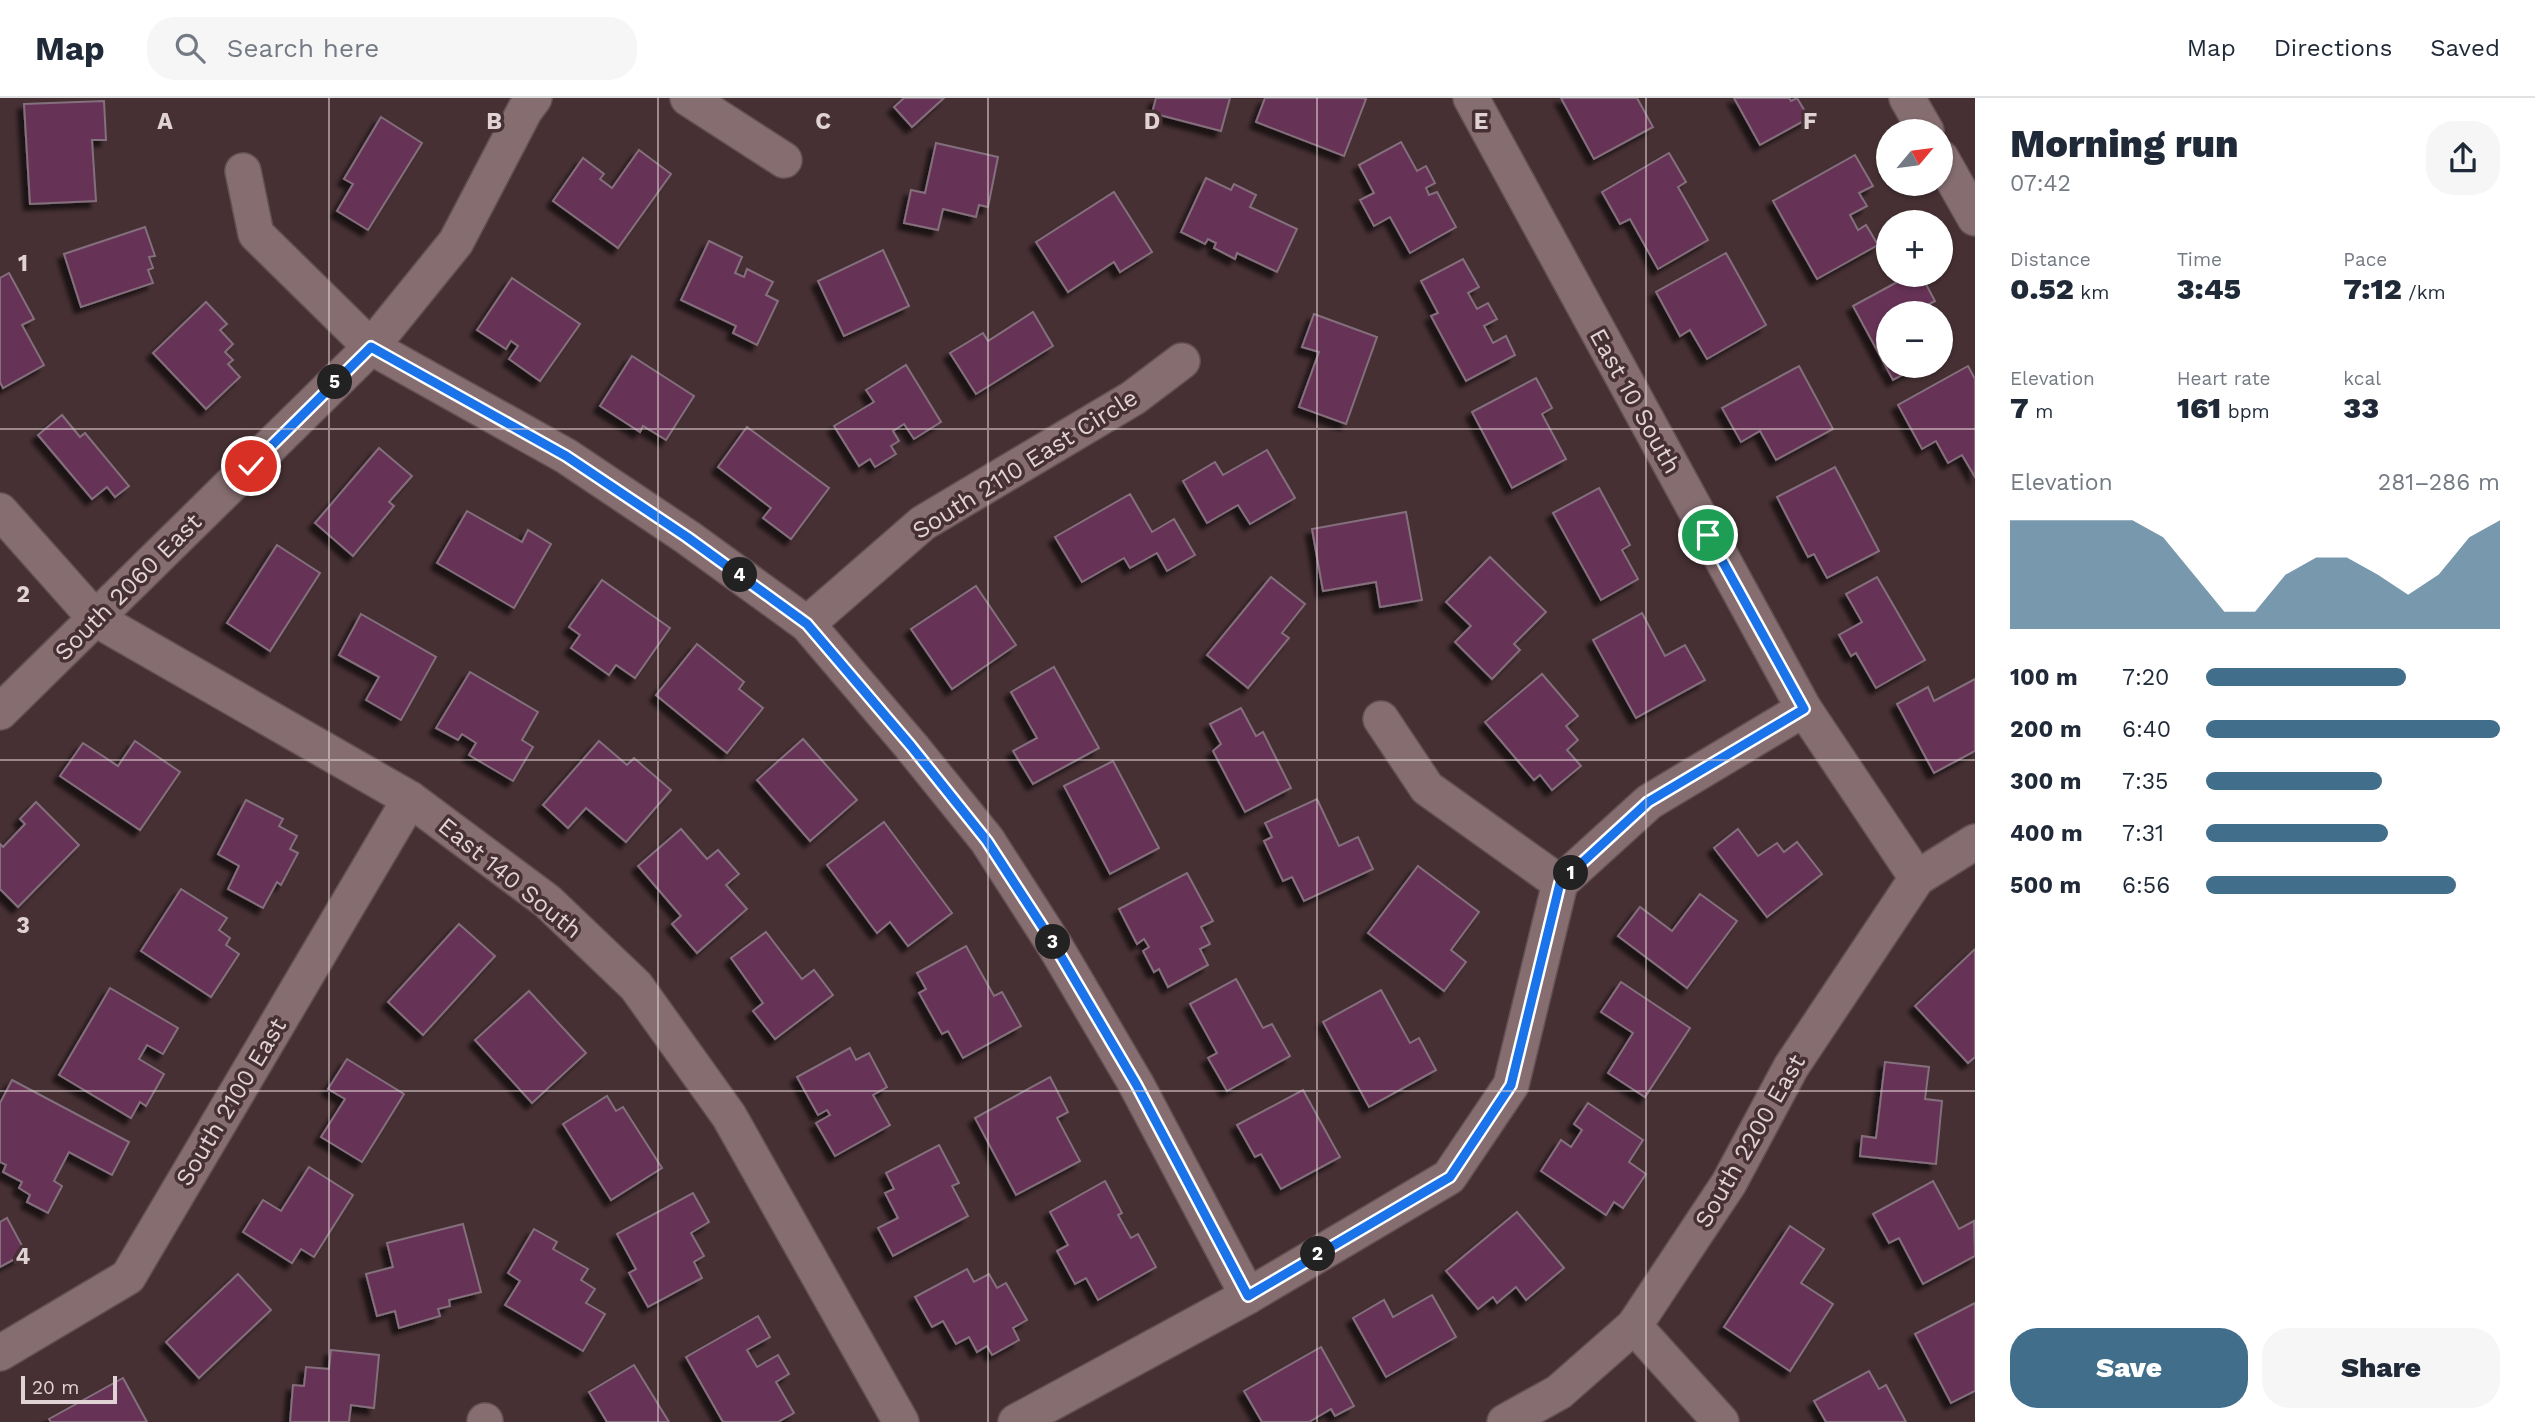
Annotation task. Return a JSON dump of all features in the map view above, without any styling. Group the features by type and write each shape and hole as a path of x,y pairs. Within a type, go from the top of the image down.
{"street":[{"name":"South 2060 East","path":"0,712 371,347 456,242 525,110 534,98"},
{"path":"688,98 784,160"},
{"name":"East 10 South","path":"1471,98 1804,709 1917,878"},
{"path":"1907,98 1919,119"},
{"path":"243,171 256,234 371,347 566,456 687,537 807,624 911,746 987,841 1055,946 1136,1084 1248,1296"},
{"path":"1953,179 1975,218"},
{"name":"South 2110 East Circle","path":"807,624 923,523 1133,398 1182,361"},
{"name":"East 140 South","path":"0,511 96,619 410,799 547,901 636,986 729,1116 901,1422"},
{"path":"1016,1422 1248,1296 1450,1177 1511,1085 1560,883 1648,802 1804,709"},
{"path":"1381,719 1427,788 1560,883"},
{"name":"South 2100 East","path":"0,1353 128,1277 410,799"},
{"name":"South 2200 East","path":"1506,1422 1559,1392 1634,1326 1729,1183 1791,1067 1917,878 1975,842"},
{"path":"1634,1326 1721,1422"}],"building":[{"path":"904,98 944,98 912,127 894,107"},
{"path":"1156,98 1230,98 1221,131 1152,113"},
{"path":"1265,98 1366,99 1344,156 1256,122"},
{"path":"1561,98 1637,98 1653,127 1594,159"},
{"path":"1734,98 1789,98 1791,101 1797,98 1809,118 1760,145"},
{"path":"104,101 106,140 92,140 96,201 30,204 24,104"},
{"path":"381,117 422,143 368,230 337,211 353,184 344,179"},
{"path":"1401,142 1417,171 1426,166 1435,183 1426,188 1429,195 1437,192 1456,227 1410,253 1390,217 1374,226 1360,200 1374,193 1359,165"},
{"path":"936,143 998,157 988,207 979,205 976,217 943,209 938,230 904,223 911,190 925,193"},
{"path":"639,150 671,174 618,248 553,201 583,158 604,174 600,179 612,188"},
{"path":"1669,153 1686,182 1678,187 1708,240 1658,269 1630,219 1620,224 1602,192"},
{"path":"1855,155 1873,186 1859,193 1867,206 1850,215 1858,230 1866,225 1876,246 1817,279 1773,201"},
{"path":"1206,178 1231,190 1234,184 1256,195 1250,207 1297,229 1277,272 1237,253 1235,259 1214,248 1216,243 1208,239 1205,244 1181,232"},
{"path":"1114,192 1152,252 1120,272 1114,262 1068,292 1036,242"},
{"path":"145,227 155,256 149,257 153,268 148,270 153,283 81,307 64,254"},
{"path":"709,241 742,257 735,273 744,277 747,269 773,282 766,295 778,301 757,345 733,333 736,326 681,300"},
{"path":"883,250 909,306 844,336 818,281"},
{"path":"1726,253 1766,325 1707,359 1690,330 1680,336 1656,292"},
{"path":"1463,259 1479,287 1468,293 1477,309 1488,303 1497,319 1484,326 1493,343 1506,336 1515,355 1466,381 1431,316 1438,313 1421,281"},
{"path":"9,273 34,319 22,325 44,365 3,388 0,382 0,278"},
{"path":"512,278 580,324 540,381 509,359 518,346 511,341 506,349 477,330"},
{"path":"1888,287 1927,287 1935,301 1876,301 1876,349 1853,306"},
{"path":"206,302 227,324 220,330 233,344 225,352 233,360 228,364 240,377 206,409 153,353"},
{"path":"1033,312 1053,346 976,394 950,353 983,333 988,341"},
{"path":"1314,314 1377,337 1346,424 1299,407 1319,352 1302,347"},
{"path":"632,356 694,396 666,440 643,426 640,432 600,406"},
{"path":"906,365 941,422 914,439 904,424 893,431 899,441 891,446 896,454 875,467 870,459 859,466 834,426 874,402 866,390"},
{"path":"1799,366 1833,429 1776,460 1760,431 1741,442 1722,408"},
{"path":"1968,366 1975,379 1975,477 1962,455 1948,463 1936,441 1922,449 1898,405 1946,378 1953,378 1953,374"},
{"path":"1536,378 1552,408 1542,414 1566,459 1512,488 1472,412"},
{"path":"62,415 80,437 85,433 129,486 115,497 107,487 92,499 38,435"},
{"path":"747,427 829,488 791,539 763,518 771,508 718,467"},
{"path":"379,448 412,476 389,502 394,506 353,556 315,523"},
{"path":"1267,450 1295,498 1250,524 1238,505 1207,523 1183,481 1215,462 1223,475"},
{"path":"1835,467 1879,551 1827,578 1814,554 1808,557 1777,497"},
{"path":"1599,488 1630,545 1622,550 1638,579 1601,600 1553,513"},
{"path":"1130,494 1152,532 1174,519 1195,555 1167,571 1157,553 1130,568 1124,558 1082,582 1055,537"},
{"path":"467,511 522,542 528,530 551,544 514,608 437,563"},
{"path":"1406,512 1422,600 1380,607 1376,582 1323,591 1312,529"},
{"path":"277,545 320,573 270,651 227,623"},
{"path":"1490,557 1546,612 1514,644 1520,650 1492,679 1455,642 1471,626 1446,602"},
{"path":"1271,577 1305,604 1282,633 1289,638 1248,688 1207,655"},
{"path":"1877,577 1925,660 1876,688 1856,653 1851,656 1839,635 1862,622 1846,594"},
{"path":"602,580 670,628 635,678 616,665 609,675 571,648 580,635 569,627"},
{"path":"976,586 1016,645 952,689 911,629"},
{"path":"1642,613 1665,656 1685,645 1705,680 1636,718 1593,640"},
{"path":"361,614 436,657 401,720 366,700 379,677 339,655"},
{"path":"697,644 744,682 739,689 763,708 727,753 656,695"},
{"path":"1054,667 1099,748 1033,784 1013,751 1037,738 1011,692"},
{"path":"470,672 538,712 522,740 533,747 513,781 469,755 476,743 462,734 458,740 436,728"},
{"path":"1542,674 1578,716 1566,726 1578,740 1567,750 1581,766 1552,790 1540,775 1534,780 1485,722"},
{"path":"1975,679 1975,751 1934,773 1897,704 1928,687 1934,701"},
{"path":"1241,708 1256,736 1263,732 1291,788 1245,812 1213,751 1221,744 1210,724"},
{"path":"803,739 857,800 810,841 757,780"},
{"path":"135,741 180,772 140,830 60,776 83,743 118,766"},
{"path":"599,741 627,765 634,758 671,790 626,842 586,808 568,828 543,805"},
{"path":"1113,761 1159,848 1110,874 1064,786"},
{"path":"1317,799 1339,846 1358,837 1373,869 1304,901 1292,877 1283,881 1264,841 1272,837 1265,823"},
{"path":"246,800 283,819 279,826 297,836 290,849 298,853 281,885 277,882 263,908 228,889 239,866 218,854"},
{"path":"36,802 79,845 18,907 0,889 0,844 3,847 25,824 20,819"},
{"path":"884,822 952,913 908,946 890,922 877,933 827,865"},
{"path":"681,829 707,859 718,850 739,874 726,885 747,909 697,953 672,924 681,916 638,866"},
{"path":"1738,829 1758,856 1777,843 1784,852 1797,842 1822,874 1767,917 1714,848"},
{"path":"1418,866 1479,912 1451,950 1466,962 1444,991 1368,933"},
{"path":"1187,873 1213,921 1201,927 1210,944 1200,949 1208,965 1168,987 1159,969 1154,972 1143,951 1149,947 1144,939 1137,944 1119,909"},
{"path":"181,889 227,918 219,930 230,938 226,945 239,954 211,997 141,951"},
{"path":"1700,894 1737,921 1687,988 1618,936 1640,907 1672,931"},
{"path":"459,924 495,956 423,1035 388,1002"},
{"path":"766,932 802,979 814,970 833,995 775,1039 753,1011 763,1003 731,958"},
{"path":"966,946 994,996 1002,992 1021,1026 963,1058 948,1031 942,1034 919,993 926,989 917,973"},
{"path":"1975,949 1975,1057 1968,1063 1915,1006"},
{"path":"1236,979 1263,1028 1272,1024 1290,1056 1227,1091 1208,1058 1217,1053 1190,1004"},
{"path":"1621,982 1690,1028 1645,1097 1608,1073 1633,1033 1601,1012"},
{"path":"110,988 178,1028 163,1054 147,1045 139,1059 164,1074 146,1106 140,1102 131,1118 59,1075"},
{"path":"1381,990 1410,1043 1419,1038 1436,1070 1369,1107 1323,1022"},
{"path":"529,991 586,1053 532,1103 475,1040"},
{"path":"850,1048 856,1060 869,1053 887,1087 873,1095 890,1125 835,1156 816,1123 830,1115 827,1110 818,1115 797,1077"},
{"path":"347,1059 404,1094 362,1162 321,1137 345,1099 328,1089"},
{"path":"1885,1062 1929,1067 1925,1099 1942,1101 1936,1164 1860,1156 1862,1136 1876,1138"},
{"path":"1050,1077 1068,1112 1057,1118 1080,1161 1016,1195 975,1118"},
{"path":"12,1080 129,1142 112,1175 69,1152 54,1181 62,1186 48,1213 27,1202 30,1195 19,1188 22,1182 3,1172 6,1165 0,1162 0,1103"},
{"path":"1303,1090 1340,1157 1281,1189 1261,1154 1255,1157 1237,1125"},
{"path":"607,1096 616,1111 623,1107 662,1168 611,1200 563,1124"},
{"path":"1588,1103 1643,1140 1629,1162 1646,1174 1623,1208 1614,1202 1606,1215 1541,1171 1561,1140 1571,1147 1582,1130 1574,1124"},
{"path":"939,1145 959,1183 952,1186 968,1216 893,1256 878,1228 898,1218 885,1193 894,1189 886,1173"},
{"path":"309,1167 353,1195 314,1257 301,1249 292,1263 243,1232 263,1200 281,1211"},
{"path":"1105,1181 1122,1213 1118,1215 1131,1238 1138,1234 1156,1267 1098,1300 1086,1278 1075,1284 1057,1251 1068,1245 1050,1212"},
{"path":"1933,1181 1959,1229 1974,1221 1975,1256 1923,1284 1899,1238 1889,1243 1873,1214"},
{"path":"693,1193 709,1222 691,1233 704,1256 694,1262 702,1278 648,1307 629,1273 636,1269 617,1234"},
{"path":"1517,1212 1564,1268 1526,1300 1516,1287 1497,1303 1493,1297 1478,1309 1446,1271"},
{"path":"7,1218 26,1253 0,1267 0,1222"},
{"path":"463,1224 481,1292 449,1300 450,1306 438,1309 440,1316 399,1328 395,1311 377,1316 366,1274 393,1267 387,1243"},
{"path":"1790,1226 1824,1249 1801,1283 1833,1304 1790,1371 1724,1327"},
{"path":"534,1229 557,1242 553,1249 588,1269 581,1280 595,1289 586,1303 605,1314 583,1351 505,1305 520,1281 508,1273"},
{"path":"967,1269 974,1282 989,1274 997,1288 1006,1283 1027,1320 1013,1328 1019,1340 992,1355 987,1346 977,1352 969,1337 956,1344 943,1321 932,1327 915,1297"},
{"path":"238,1274 271,1310 199,1378 166,1342"},
{"path":"1432,1295 1456,1337 1386,1377 1353,1318 1384,1300 1393,1317"},
{"path":"1975,1303 1975,1391 1951,1403 1915,1334"},
{"path":"758,1316 770,1337 747,1350 757,1367 778,1355 789,1374 776,1382 794,1413 778,1422 723,1422 686,1357"},
{"path":"1321,1347 1354,1406 1335,1416 1331,1409 1309,1422 1262,1422 1244,1391"},
{"path":"331,1350 379,1355 374,1408 351,1405 349,1422 290,1422 293,1385 304,1386 306,1367 329,1369"},
{"path":"634,1365 669,1422 607,1422 589,1392"},
{"path":"1869,1371 1879,1389 1886,1385 1906,1422 1826,1422 1814,1401"},
{"path":"123,1378 147,1422 51,1422 49,1419"}],"route":[{"path":"251,466 371,347 566,456 687,537 807,624 911,746 987,841 1055,946 1136,1084 1248,1296 1450,1177 1511,1085 1560,883 1648,802 1804,709 1708,535"}]}
